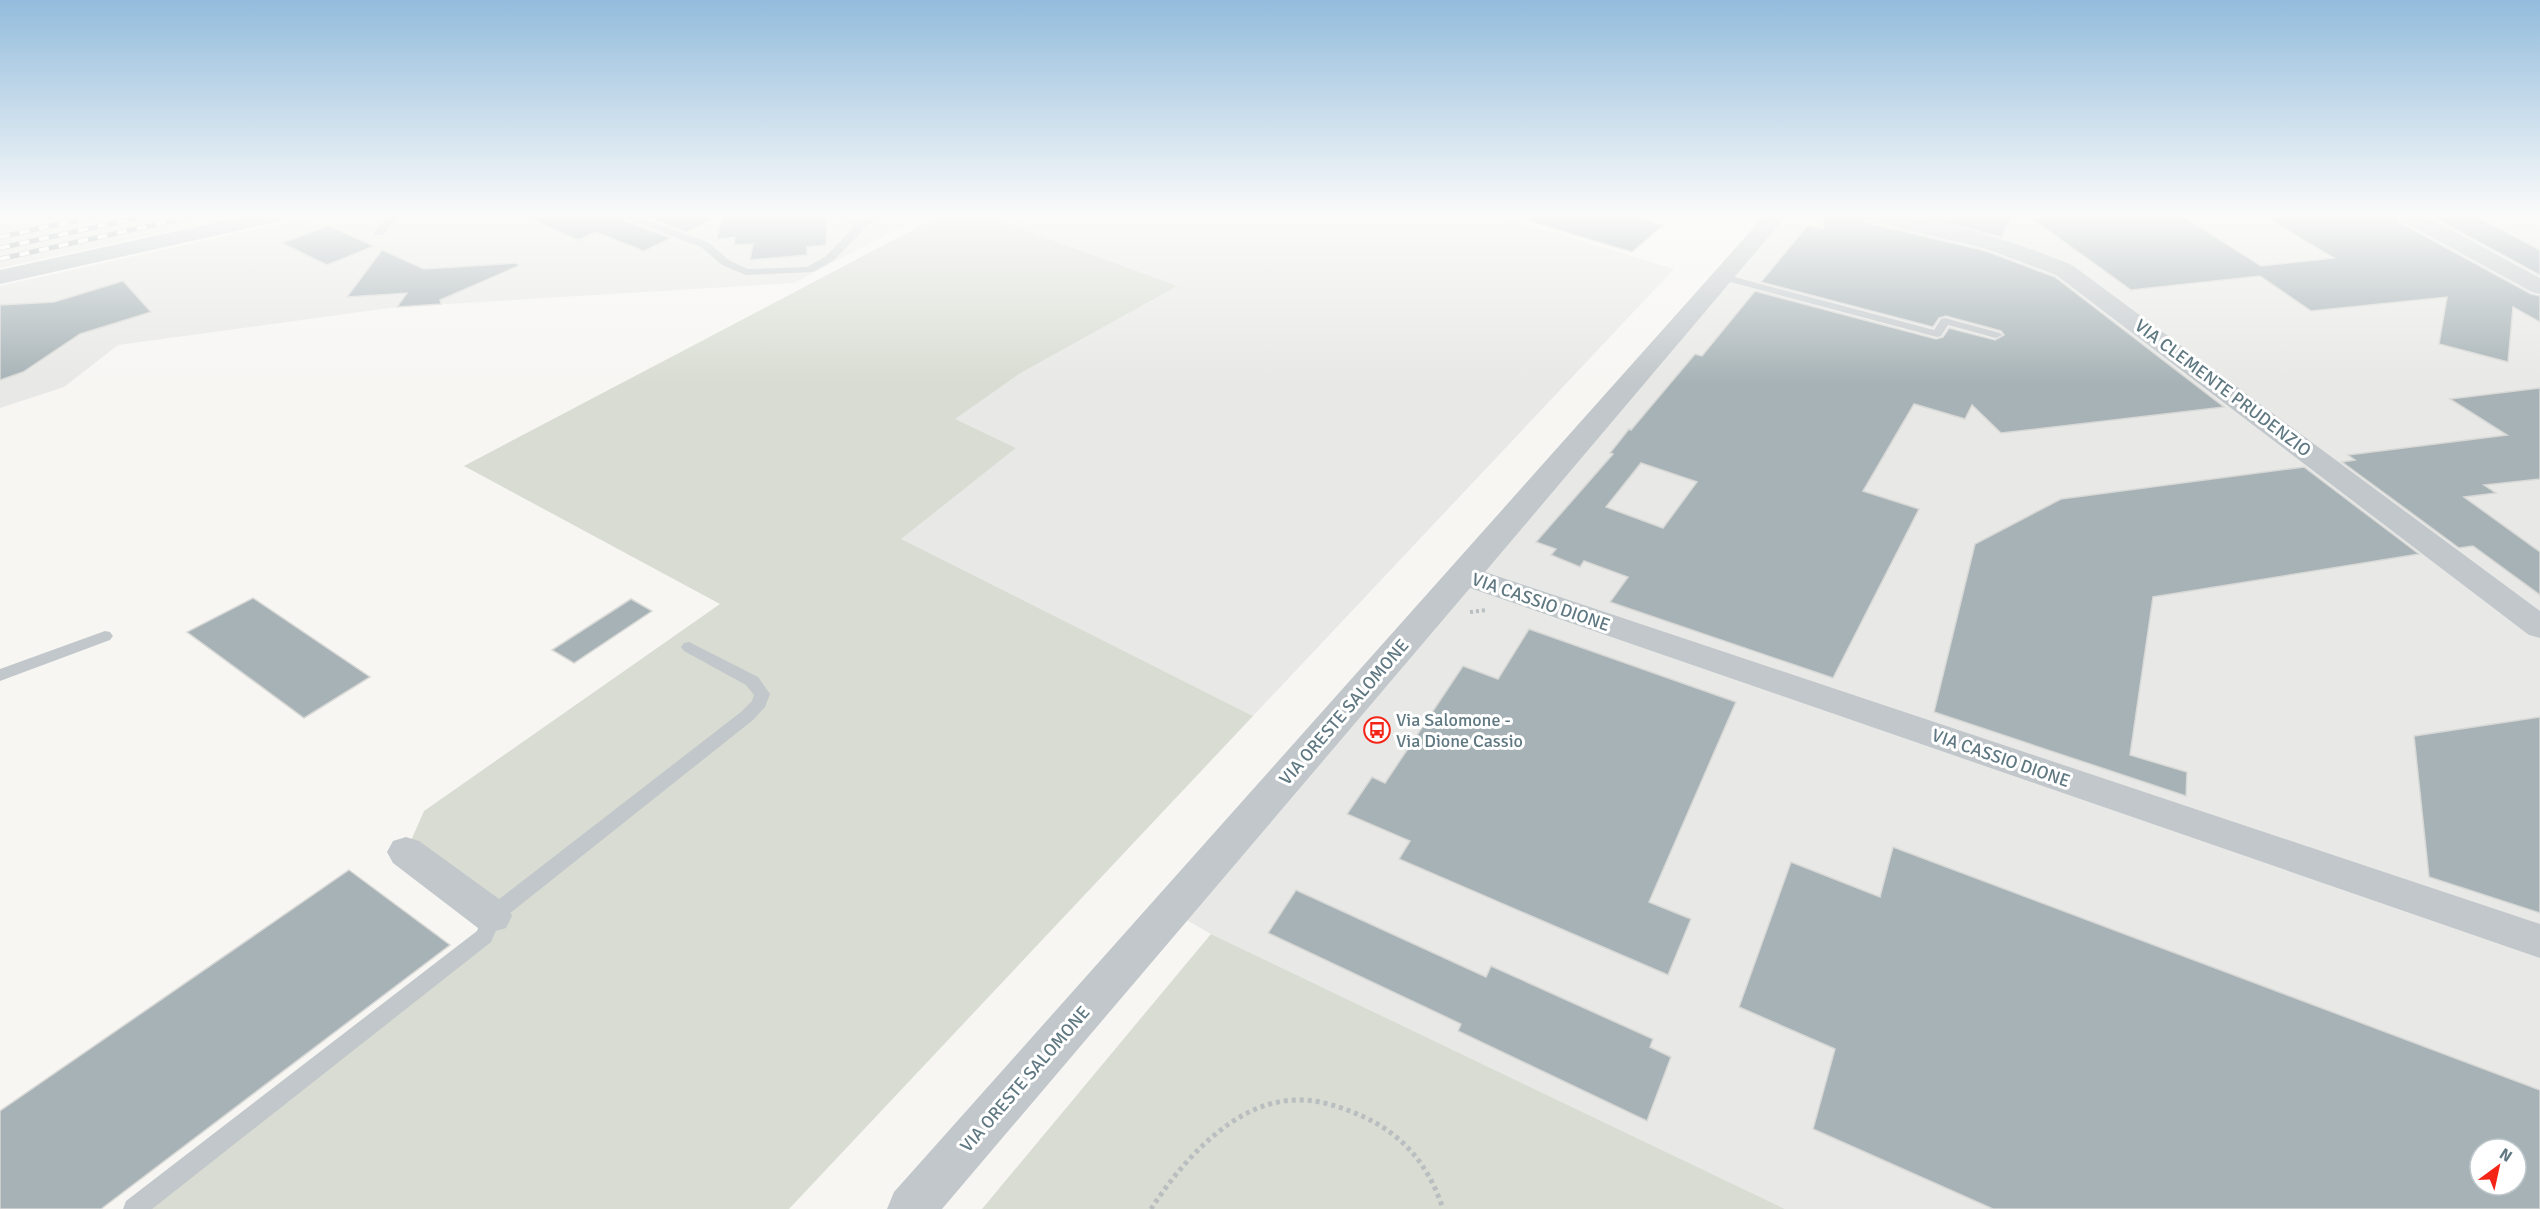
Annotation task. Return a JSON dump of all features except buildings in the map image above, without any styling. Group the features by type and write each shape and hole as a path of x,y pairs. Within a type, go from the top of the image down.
{"street":[{"path":"0,277 25,271"},
{"name":"VIA ORESTE SALOMONE","path":"911,1209 1728,271"},
{"name":"VIA CLEMENTE PRUDENZIO","path":"2066,271 2540,627"},
{"path":"2511,271 2540,287"},
{"name":"VIA CASSIO DIONE","path":"1463,576 2540,941"},
{"path":"406,852 492,916"}],"lane":[{"path":"745,271 764,271"},
{"path":"1723,277 1937,334 1945,321 1996,335"},
{"path":"0,675 105,636"},
{"path":"134,1209 484,936 492,916 747,716 759,703 762,694 752,681 689,647"}],"path":[{"path":"1151,1209 1166,1186 1193,1154 1231,1124 1266,1106 1293,1100 1318,1101 1348,1109 1377,1123 1405,1143 1435,1183 1443,1209"}],"shaded area":[{"path":"66,271 816,271 794,283 397,307 118,345 64,387 0,408 0,286"},
{"path":"834,271 1137,271 1177,286 1019,374 955,419 1016,448 901,539 1253,716 789,1209 134,1209 484,936 492,916 406,852 424,811 720,604 464,466"},
{"path":"1137,271 1672,271 1253,716 900,539 1016,448 954,419 1019,374 1176,286"},
{"path":"1728,271 2540,271 2540,1209 1785,1209 1211,934 1171,911"},
{"path":"1211,934 1785,1209 982,1209"}],"place":[{"name":"Via Salomone - Via Dione Cassio","path":"1377,730"}]}
